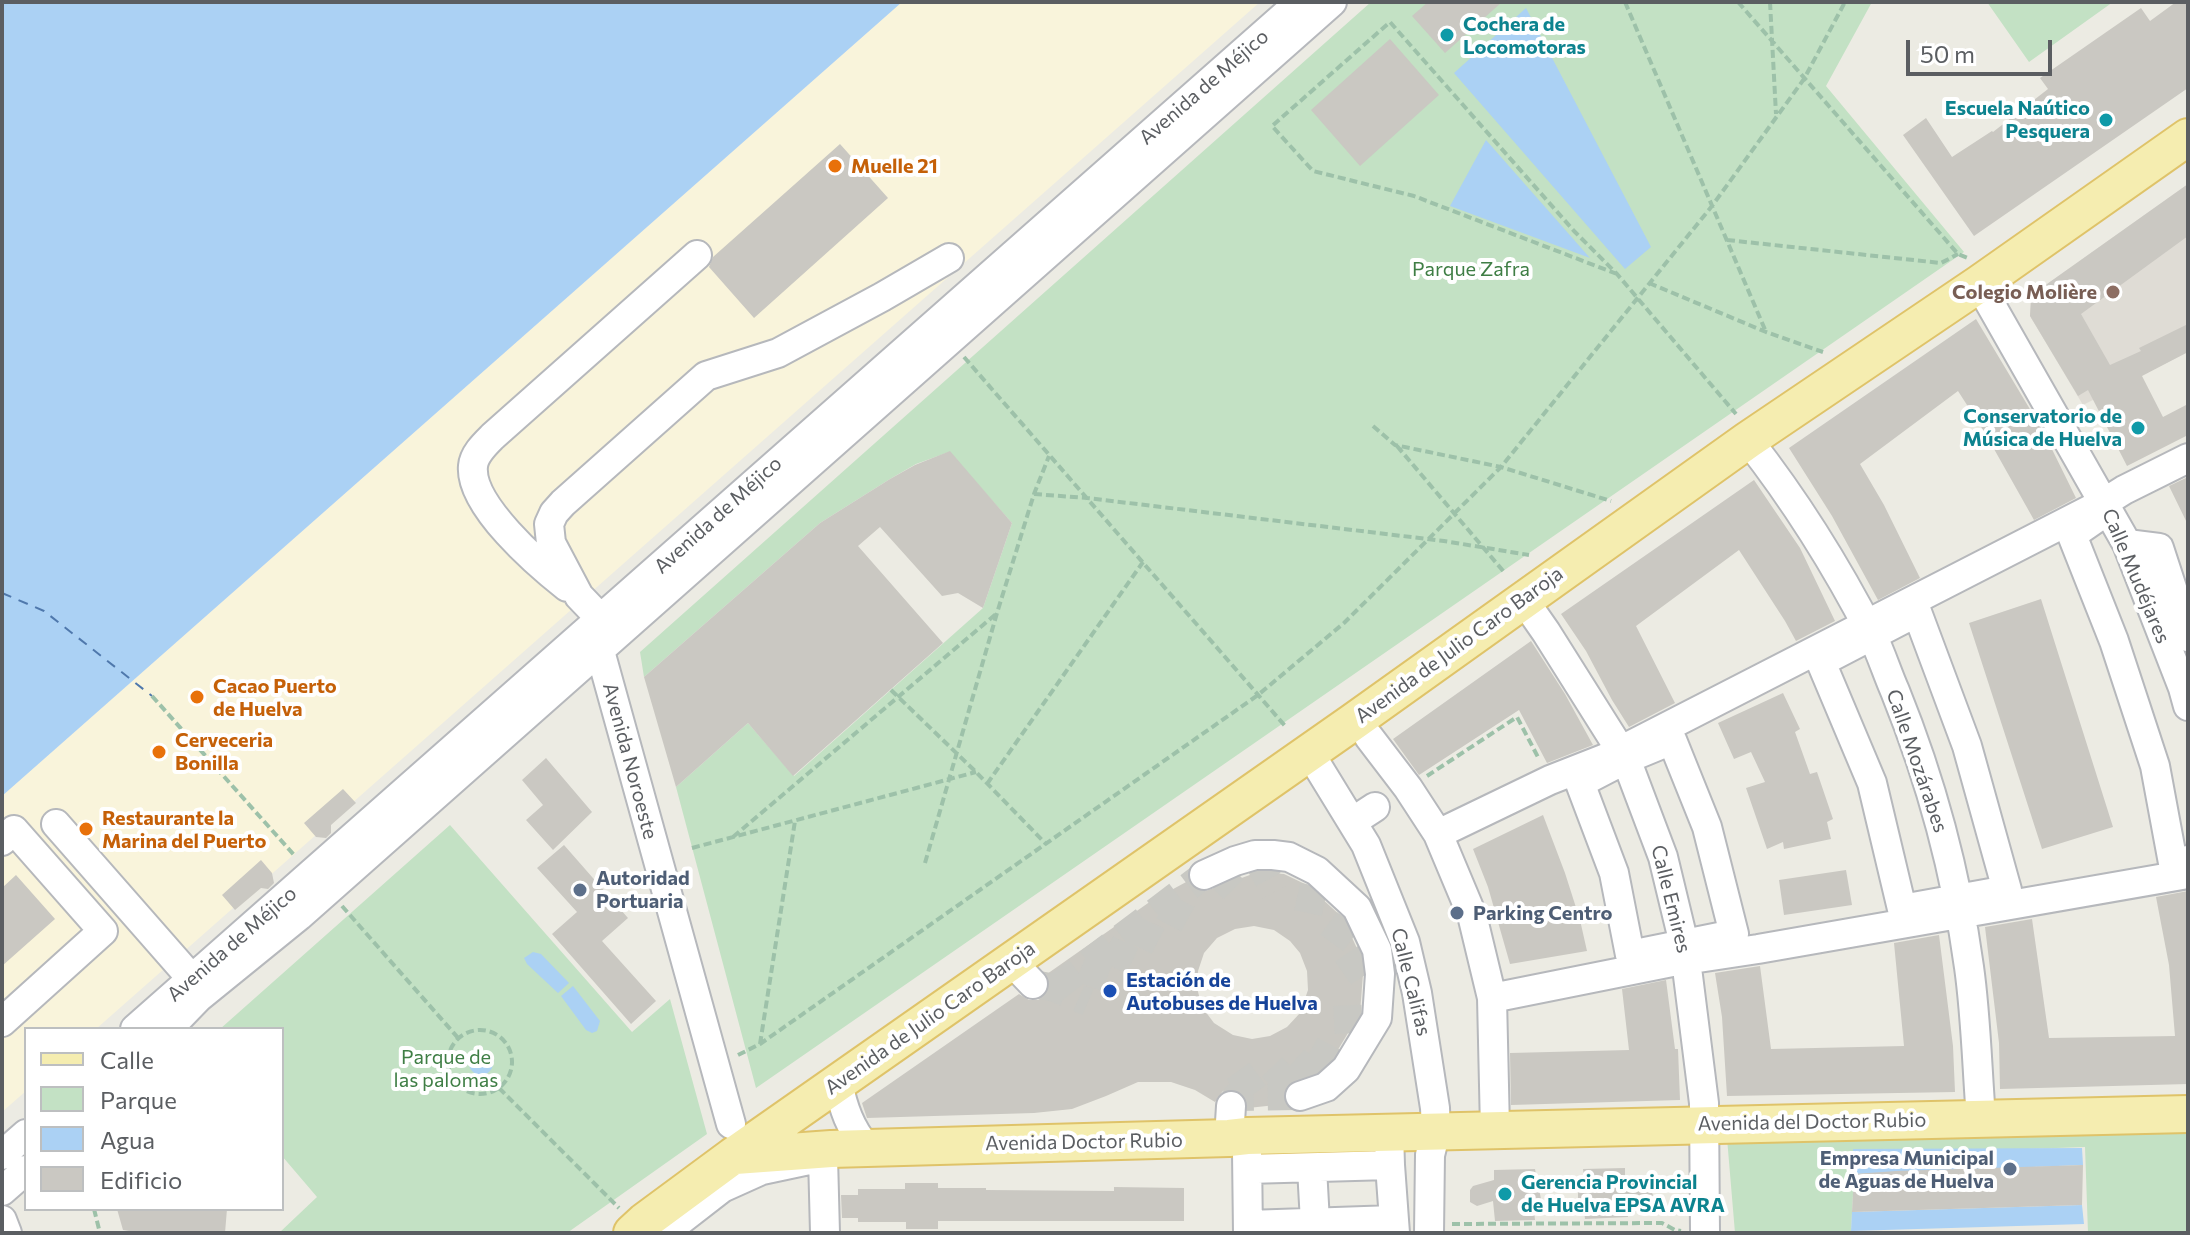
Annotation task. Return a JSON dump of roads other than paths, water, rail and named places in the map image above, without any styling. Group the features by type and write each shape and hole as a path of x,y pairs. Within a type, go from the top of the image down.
{"main road":[{"name":"Avenida de Julio Caro Baroja","path":"628,1222 645,1221 732,1140 838,1083 1022,972 1297,739 1742,427 1967,264 2188,137"},
{"name":"Avenida del Doctor Rubio","path":"1436,1131 2188,1114"},
{"name":"Avenida Doctor Rubio","path":"732,1140 867,1148 1238,1137 1390,1149 1436,1131"}],"street":[{"name":"Avenida de Méjico","path":"170,1027 198,998 299,916 595,635 934,323 1300,2"},
{"name":"Avenida de Méjico","path":"137,1027 1332,2"},
{"path":"579,596 542,567 486,506 474,479 474,460 493,436 697,255"},
{"path":"595,635 551,543 549,524 554,513 706,376 778,353 949,258"},
{"name":"Calle Mudéjares","path":"1967,264 2127,544 2188,706"},
{"name":"Calle Mozárabes","path":"1742,427 1829,559 1869,630 1908,723 1938,814 1959,906 1970,969 1981,1118"},
{"path":"2188,458 2124,490 2072,535 2114,641 2155,766 2173,863 2188,860"},
{"path":"2107,506 1623,755 1580,783 1614,873 1630,955 1758,949 1959,906 2188,874"},
{"path":"2127,544 2159,548 2188,637"},
{"name":"Calle Emires","path":"1514,586 1623,755 1663,857 1685,952 1704,1103 1695,1232"},
{"path":"1917,612 1967,746 2007,890 1959,906 1902,909 1872,783 1821,662 1869,630 1917,612"},
{"name":"Avenida Noroeste","path":"595,635 732,1140"},
{"path":"1369,737 1438,834 1472,915 1492,998 1495,1129"},
{"name":"Calle Califas","path":"1297,739 1363,815 1366,845 1405,942 1417,993 1439,1042 1436,1131 1430,1155 1429,1231"},
{"path":"1438,834 1550,780 1672,740 1707,827 1734,934 1685,952 1492,998"},
{"path":"56,824 192,979"},
{"path":"2,841 14,830 103,931 2,1022"},
{"path":"1204,875 1255,855 1289,857 1317,871 1341,891 1357,908 1377,950 1380,974 1377,1018 1346,1069 1326,1087 1300,1096"},
{"path":"838,1083 850,1123 867,1148"},
{"path":"2,1155 24,1136"},
{"path":"1238,1137 1312,1168 1390,1149 1395,1226 1315,1222 1248,1229 1238,1137"},
{"path":"664,1233 722,1188 762,1170 823,1157 825,1233"},
{"path":"1312,1168 1315,1222"},
{"path":"2,1191 24,1172"},
{"path":"2,1220 7,1233"}],"water":[{"path":"2,2 902,2 2,796"},
{"path":"1526,8 1651,247 1625,269 1454,73"},
{"path":"1486,140 1590,258 1450,206"},
{"path":"533,952 541,954 569,983 558,993 527,964 524,958"},
{"path":"573,986 600,1021 597,1031 592,1033 586,1030 561,996"},
{"path":"481,1051 492,1058 493,1063 486,1074 481,1075 470,1068 469,1063 476,1052"},
{"path":"2082,1148 2083,1165 1854,1174 1853,1149"},
{"path":"2082,1205 2084,1224 1851,1231 1852,1212"}],"tunnel":[{"path":"1255,855 1275,892"},
{"path":"1214,869 1239,895"},
{"path":"1308,913 1317,871"},
{"path":"1055,988 1204,875"},
{"path":"1163,906 1191,921"},
{"path":"1332,943 1357,908"},
{"path":"1133,929 1163,944"},
{"path":"1107,949 1137,963"},
{"path":"1343,973 1377,950"},
{"path":"1081,968 1114,981"},
{"path":"1039,985 1055,988 1088,1002"},
{"path":"1334,1020 1377,1018"},
{"path":"1311,1050 1346,1069"},
{"path":"1295,1060 1326,1087"},
{"path":"1272,1067 1300,1096"},
{"path":"1238,1071 1257,1097"},
{"path":"1231,1106 1236,1097 1300,1096"}],"place":[{"name":"Cochera de Locomotoras","path":"1447,35"},
{"name":"Escuela Naútico Pesquera","path":"2106,120"},
{"name":"Muelle 21","path":"835,166"},
{"name":"Colegio Molière","path":"2113,292"},
{"name":"Conservatorio de Música de Huelva","path":"2138,428"},
{"name":"Cacao Puerto de Huelva","path":"197,697"},
{"name":"Cerveceria Bonilla","path":"159,752"},
{"name":"Restaurante la Marina del Puerto","path":"86,829"},
{"name":"Autoridad Portuaria","path":"580,890"},
{"name":"Parking Centro","path":"1457,913"},
{"name":"Estación de Autobuses de Huelva","path":"1110,991"},
{"name":"Empresa Municipal de Aguas de Huelva","path":"2010,1169"},
{"name":"Gerencia Provincial de Huelva EPSA AVRA","path":"1505,1194"}],"park label":[{"name":"Parque Zafra","path":"1471,269"},
{"name":"Parque de las palomas","path":"446,1068"}]}
